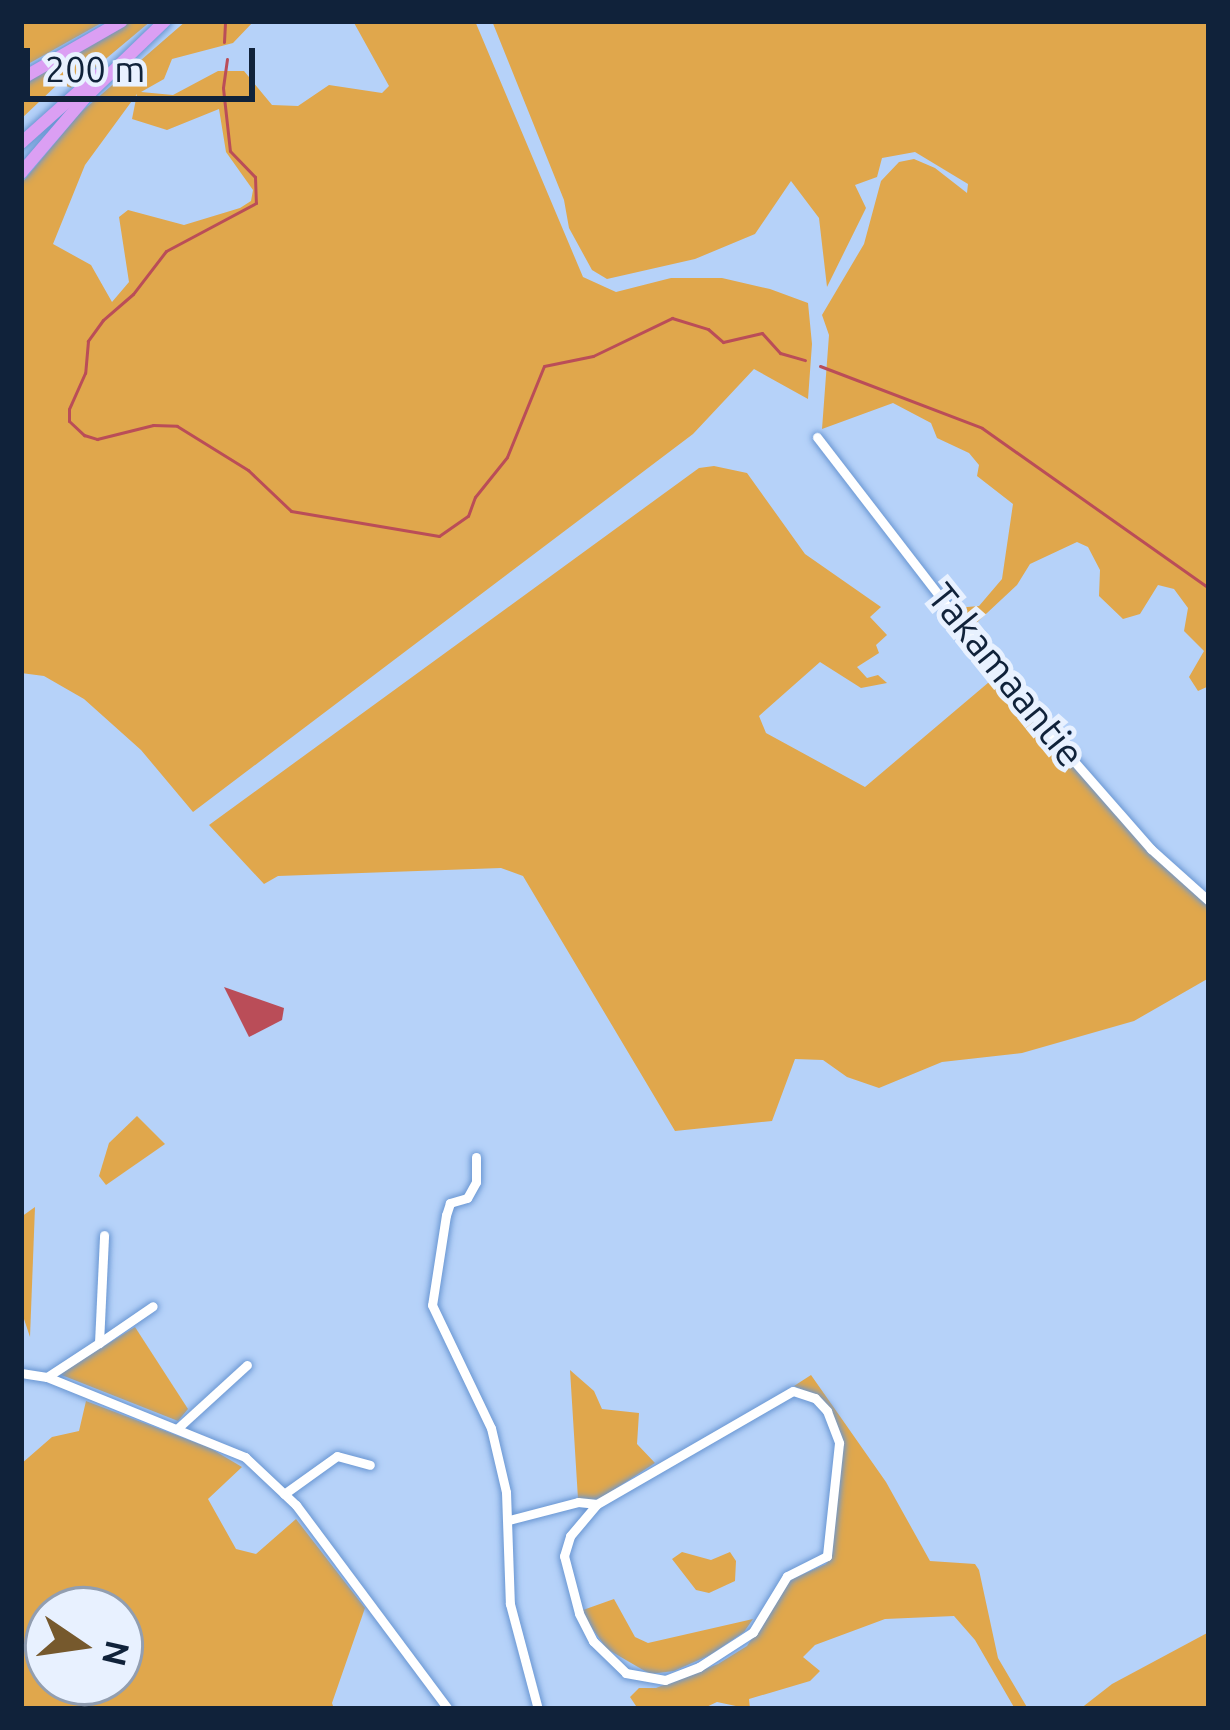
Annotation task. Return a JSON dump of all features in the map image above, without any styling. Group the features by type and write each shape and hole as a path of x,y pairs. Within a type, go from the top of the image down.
{"highway":[{"path":"21,79 122,21"},
{"path":"21,142 164,21"},
{"path":"21,173 85,98 164,21"}],"street":[{"name":"Takamaantie","path":"817,437 1010,688 1150,849 1209,901"},
{"path":"476,1157 476,1182 467,1198 450,1203 446,1215 432,1305 490,1428 509,1520 511,1604 538,1709"},
{"path":"99,1343 104,1235"},
{"path":"46,1377 153,1306"},
{"path":"179,1426 248,1365"},
{"path":"21,1373 46,1377 179,1426 245,1457 284,1494 448,1709"},
{"path":"509,1520 578,1502 597,1504 793,1391 815,1398 827,1411 839,1443 827,1556 787,1576 753,1632 699,1667 664,1680 642,1680 626,1673 593,1641 579,1612 564,1556 570,1536 597,1504"},
{"path":"284,1494 337,1456 370,1465"}],"shaded area":[{"path":"21,21 105,21 21,68"},
{"path":"131,21 151,21 71,88 59,83 21,119 21,84"},
{"path":"186,21 254,21 233,43 172,59 164,79 141,92 173,95 218,71 244,71 272,105 298,106 329,85 382,93 389,86 353,21 475,21 583,277 616,292 671,278 722,278 808,303 812,344 808,399 754,369 693,434 193,812 141,750 84,699 44,676 21,673 21,184 80,113","holes":["137,94 132,119 167,130 219,109 226,152 253,190 251,201 240,208 184,225 128,210 119,217 129,282 112,302 91,265 53,244 85,165"]},
{"path":"492,21 1209,21 1209,686 1198,691 1189,677 1204,651 1184,631 1188,608 1174,589 1158,585 1140,614 1123,619 1099,596 1100,570 1088,547 1077,542 1030,564 1017,585 972,627 956,608 979,606 1002,579 1013,504 977,476 979,465 969,453 937,438 931,423 893,403 822,429 829,335 822,315 864,244 881,181 899,162 914,159 935,168 967,193 968,184 915,152 882,158 877,177 855,185 866,208 827,287 819,218 791,181 755,234 695,259 607,279 592,270 569,228 564,200"},
{"path":"699,468 747,473 805,554 881,607 870,617 887,635 876,645 879,653 857,667 867,678 878,675 887,683 861,688 820,662 759,716 766,733 865,787 995,677 1209,905 1209,978 1134,1021 1022,1053 942,1062 879,1088 847,1077 823,1060 795,1059 772,1121 675,1131 523,876 501,868 278,876 264,884 209,825"},
{"path":"224,987 284,1008 282,1020 249,1037"},
{"path":"137,1116 165,1144 106,1185 99,1176 109,1143"},
{"path":"35,1207 30,1337 21,1310 21,1217"},
{"path":"135,1327 188,1409 178,1421 59,1374"},
{"path":"570,1370 594,1391 602,1409 639,1413 637,1444 655,1463 598,1500 578,1499"},
{"path":"811,1375 886,1482 930,1561 975,1564 979,1570 998,1658 1028,1709 1015,1709 975,1640 954,1616 885,1619 815,1645 803,1657 820,1671 810,1681 749,1699 750,1709 717,1702 702,1709 638,1709 630,1697 639,1688 656,1688 718,1664 747,1646 790,1580 826,1564 832,1555 843,1443 816,1396 794,1386"},
{"path":"86,1401 210,1448 242,1467 208,1499 236,1549 256,1554 296,1519 365,1608 332,1703 334,1709 21,1709 21,1464 52,1437 79,1431"},
{"path":"682,1552 711,1560 730,1552 736,1561 735,1581 709,1593 696,1590 672,1559"},
{"path":"614,1599 635,1637 648,1643 753,1619 744,1632 710,1655 674,1671 650,1674 607,1649 589,1624 583,1610"},
{"path":"1209,1632 1209,1709 1080,1709 1112,1684"}],"waterway":[{"path":"224,42 225,21"},
{"path":"227,59 223,88 230,151 255,177 256,203 166,251 133,294 103,320 88,341 85,373 69,409 69,421 84,435 97,439 153,425 177,426 248,470 291,511 439,536 468,516 475,497 507,457 544,366 593,356 672,318 708,329 723,342 762,333 780,353 805,360"},
{"path":"820,366 982,428 1209,588"}]}
